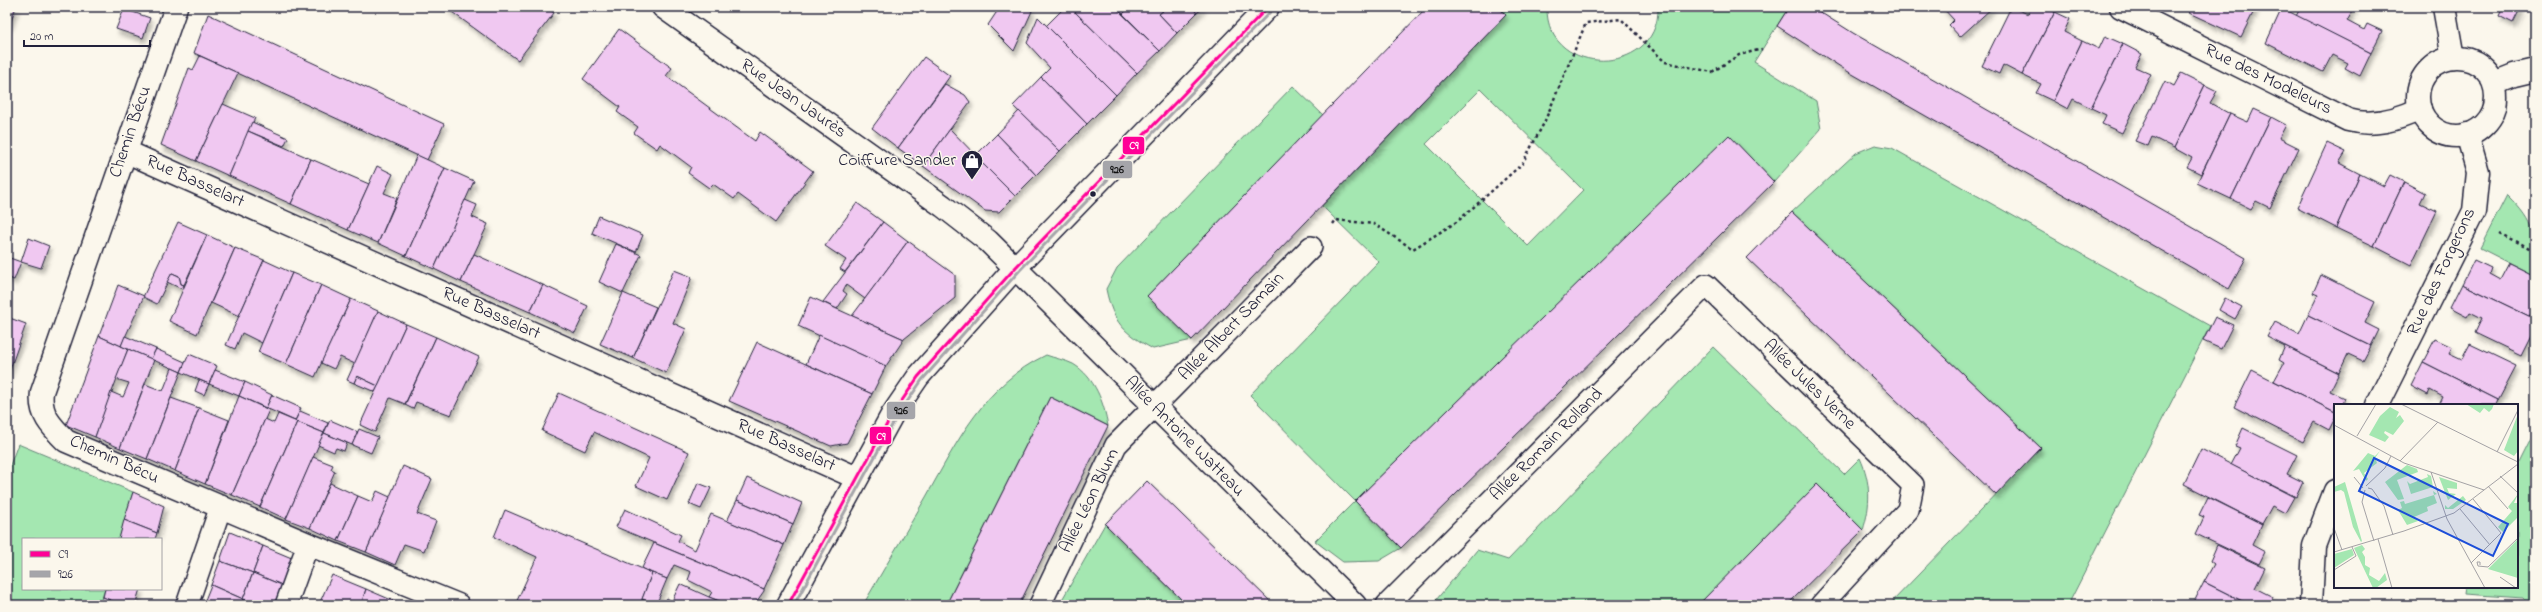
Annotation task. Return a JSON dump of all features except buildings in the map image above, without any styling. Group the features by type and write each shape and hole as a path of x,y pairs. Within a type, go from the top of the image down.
{"street":[{"name":"Chemin Bécu","path":"176,7 42,392 40,404 44,416 66,441 446,603"},
{"name":"Rue Jean Jaurès","path":"663,7 967,224 1016,267"},
{"path":"788,605 892,415 918,377 1016,267 1268,7"},
{"name":"Rue des Modeleurs","path":"2121,7 2348,120 2363,124 2382,122 2405,116 2420,109"},
{"path":"2444,7 2453,58"},
{"path":"2453,58 2475,62 2486,71 2494,83 2496,102 2493,111 2483,126 2467,134 2450,135 2435,129 2424,117 2420,109 2418,92 2424,76 2437,63 2453,58"},
{"path":"2494,83 2514,75 2535,70"},
{"name":"Rue des Forgerons","path":"2378,404 2474,211 2478,172 2467,134"},
{"name":"Rue Basselart","path":"125,150 857,478"},
{"name":"Allée Antoine Watteau","path":"1016,267 1154,407 1355,605"},
{"path":"2310,605 2314,546 2334,494"}],"lane":[{"name":"Allée Albert Samain","path":"1154,407 1311,247"},
{"name":"Allée Jules Verne","path":"1706,285 1913,485 1908,510 1820,605"},
{"name":"Allée Romain Rolland","path":"1388,605 1706,285"},
{"name":"Allée Léon Blum","path":"1040,605 1116,445 1154,407"},
{"path":"187,605 221,506"},
{"path":"286,605 308,544"}],"path":[{"path":"1311,247 1336,220 1374,224 1413,249 1458,221 1522,164 1544,123 1586,23 1621,19 1665,62 1712,72 1739,55 1762,49"}],"green space":[{"path":"1498,7 1547,7 1551,30 1564,47 1582,57 1602,60 1623,57 1641,47 1654,30 1658,7 1789,7 1754,62 1816,101 1821,129 1774,182 1729,136 1355,501 1250,395 1379,262 1322,206 1506,15","holes":["1481,89 1583,190 1528,246 1426,144"]},
{"path":"1293,86 1323,115 1147,296 1192,340 1153,349 1134,338 1116,319 1106,289 1117,268"},
{"path":"1875,145 1892,148 2210,326 2068,605 1889,605 2041,448 1792,212 1856,153"},
{"path":"2507,195 2524,214 2532,231 2535,251 2535,276 2480,248"},
{"path":"1713,347 1844,474 1860,458 1864,467 1869,494 1866,521 1863,530 1698,605 1432,605 1477,550 1508,560"},
{"path":"1046,355 1067,361 1081,369 1093,383 1097,391 1104,408 1108,426 1050,397 946,605 863,605 950,455 975,416 989,398 1006,382 1024,367"},
{"path":"2535,429 2535,605 2530,605 2523,598 2464,594 2465,588 2518,588 2518,463"},
{"path":"18,444 133,492 119,538 22,538 22,590 105,590 100,605 7,605 7,473"},
{"path":"1355,501 1401,548 1379,561 1343,562 1315,541"},
{"path":"1105,524 1187,605 1059,605"}],"transit line":[{"name":"C9","path":"788,605 892,415 918,377 1016,267 1268,7"},
{"name":"926","path":"794,605 896,418 922,380 1020,270 1272,10"}],"place":[{"name":"Coiffure Sander","path":"972,180"}]}
